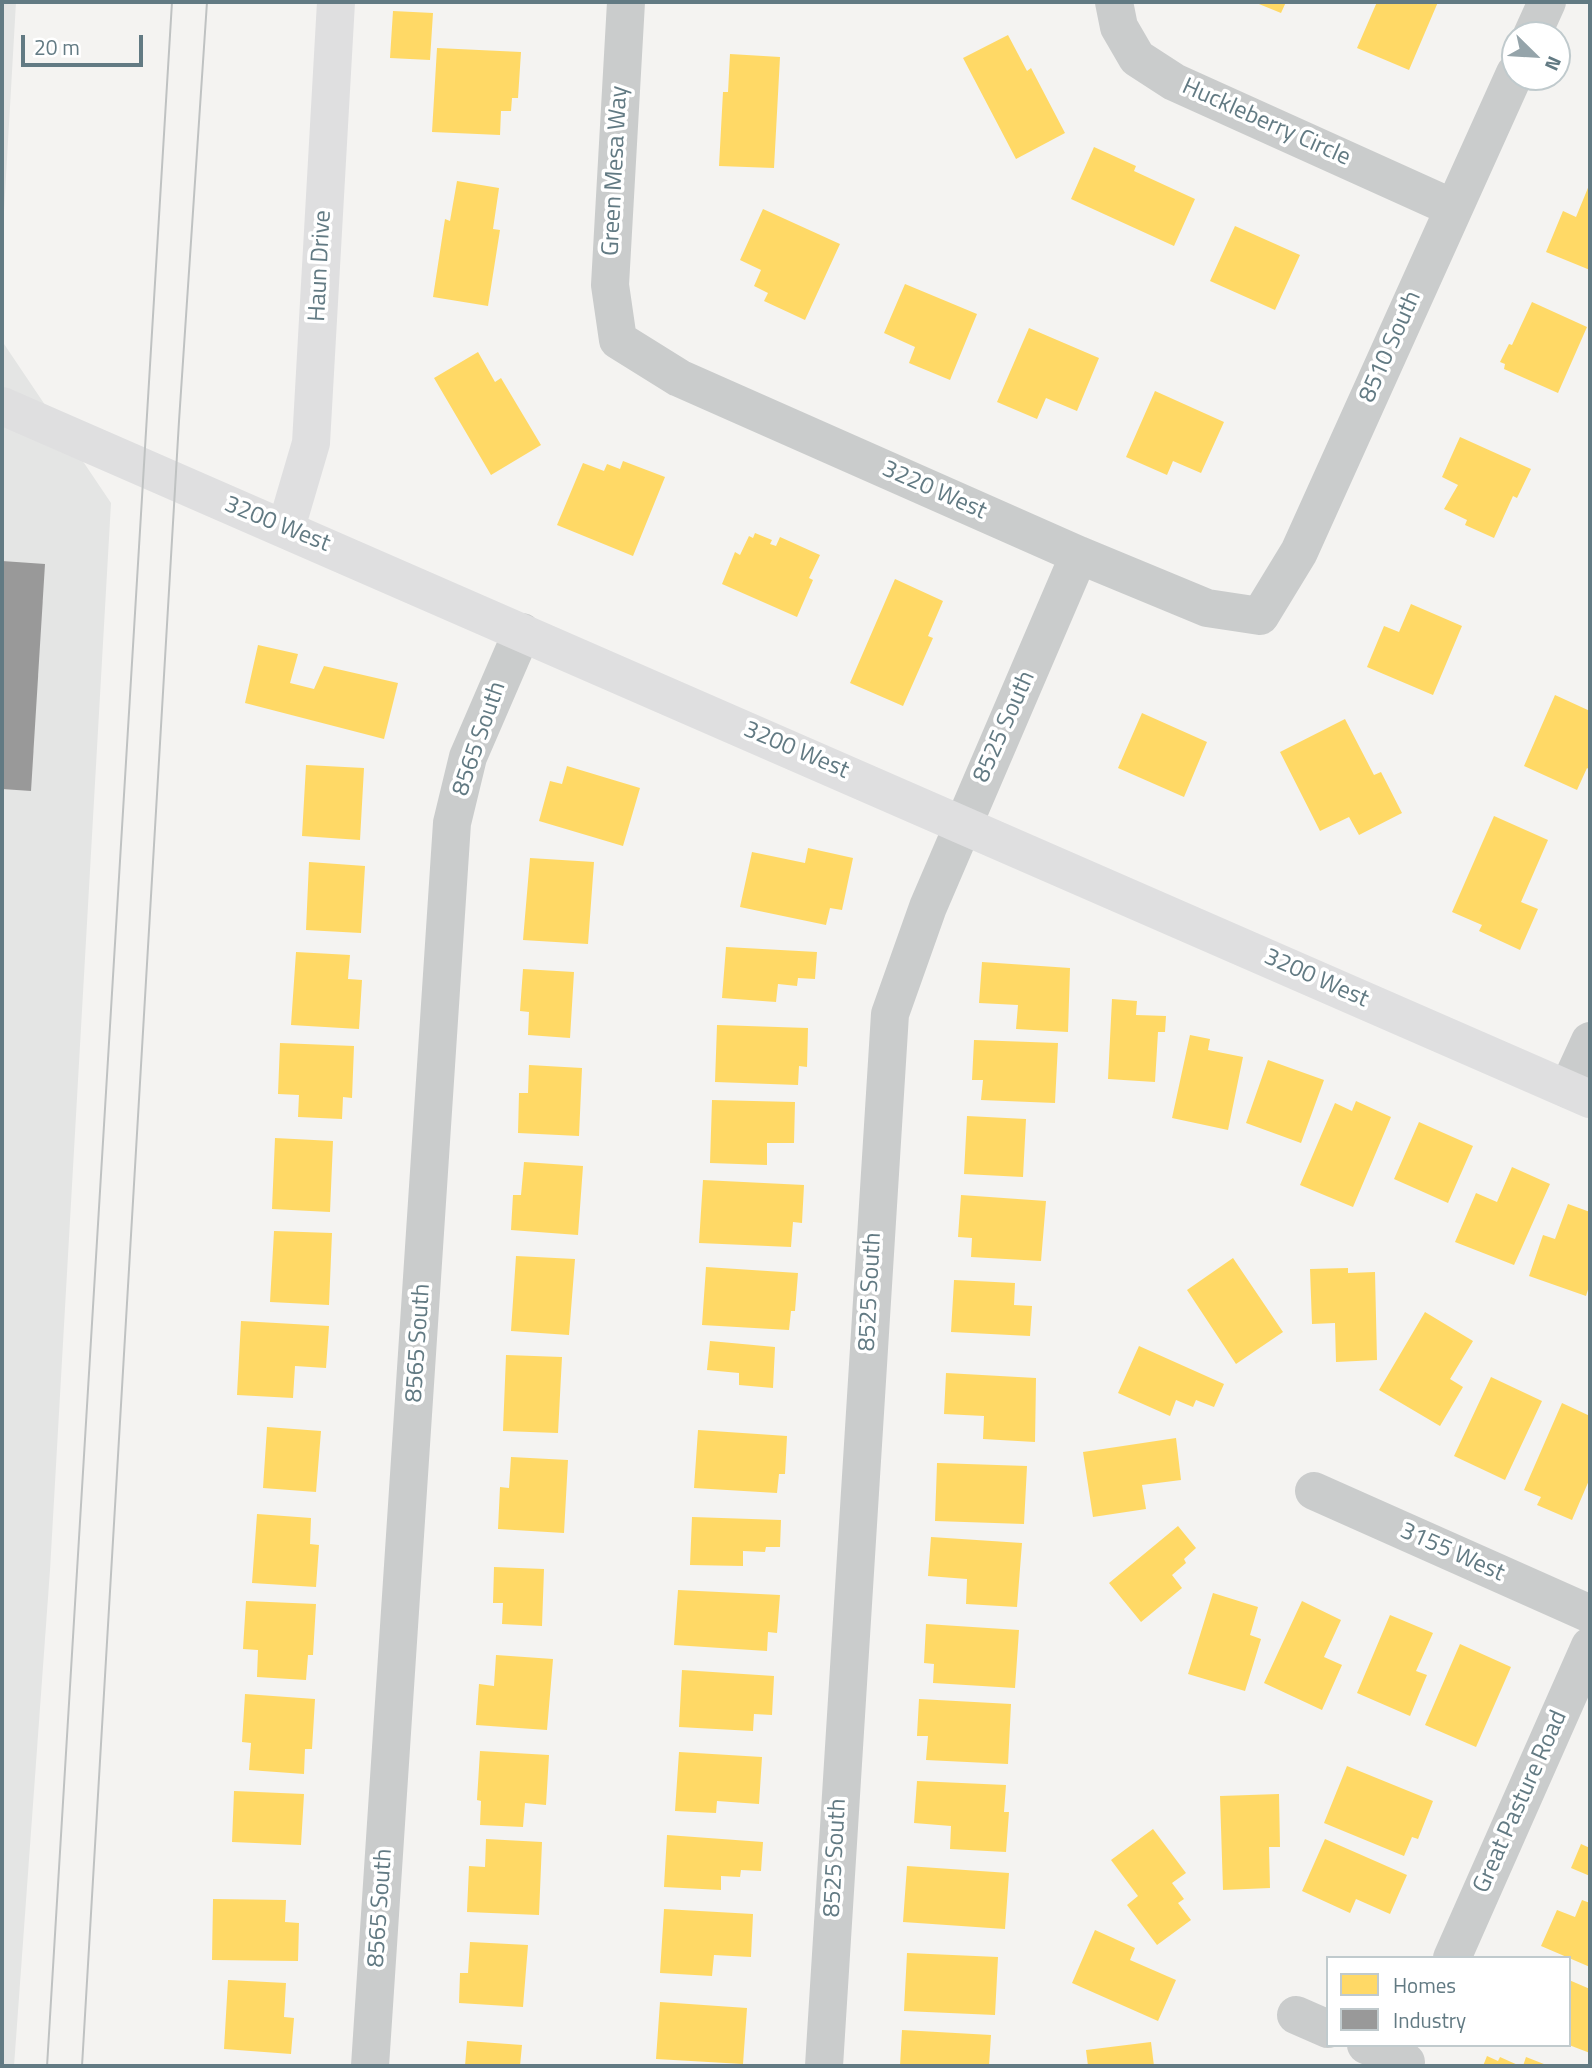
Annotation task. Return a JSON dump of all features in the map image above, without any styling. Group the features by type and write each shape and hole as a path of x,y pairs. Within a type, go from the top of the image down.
{"street":[{"name":"Haun Drive","path":"286,528 311,443 336,2"},
{"name":"Green Mesa Way","path":"618,340 610,285 626,2"},
{"name":"Huckleberry Circle","path":"1114,2 1119,27 1137,58 1174,82 1453,208"},
{"path":"1538,21 1547,2"},
{"name":"8510 South","path":"1260,616 1299,552 1506,91"},
{"name":"3220 West","path":"618,340 679,378 1079,555 1207,608 1260,616"},
{"name":"3200 West","path":"2,406 1579,1094"},
{"name":"8525 South","path":"824,2066 890,1014 905,964 1079,555"},
{"name":"8565 South","path":"370,2066 452,823 468,757 523,632"},
{"path":"1579,1094 1590,1041"},
{"name":"3155 West","path":"1314,1491 1590,1614"},
{"name":"Great Pasture Road","path":"1453,1956 1588,1657"},
{"path":"1372,2047 1408,2058"}],"shaded area":[{"path":"2,2 16,2 2,246"},
{"path":"2,341 111,503 50,1570 14,2066 2,2066"}],"building: Homes":[{"path":"1254,2 1286,2 1281,13"},
{"path":"1377,2 1438,2 1409,70 1357,48"},
{"path":"393,11 433,13 430,60 390,58"},
{"path":"1008,35 1027,71 1031,68 1065,133 1016,159 963,58"},
{"path":"437,48 521,52 518,98 512,98 511,111 501,111 500,135 432,132"},
{"path":"730,54 780,57 774,168 719,166 723,92 728,92"},
{"path":"1094,147 1136,166 1134,171 1195,199 1174,246 1071,199"},
{"path":"457,181 499,188 493,229 500,230 488,306 433,297 445,219 450,221"},
{"path":"1590,183 1590,270 1546,252 1563,211 1576,217"},
{"path":"763,209 840,244 805,320 764,301 768,293 754,286 761,270 740,260"},
{"path":"1235,226 1300,255 1275,310 1210,281"},
{"path":"905,284 977,314 950,380 909,363 915,347 884,333"},
{"path":"1532,302 1587,327 1558,393 1504,369 1505,364 1500,362 1509,344 1512,345"},
{"path":"1029,328 1099,358 1077,411 1046,398 1037,419 997,402"},
{"path":"478,352 495,382 501,378 541,445 491,475 434,378"},
{"path":"1155,391 1224,422 1201,473 1173,461 1167,475 1126,457"},
{"path":"1460,437 1531,469 1517,498 1513,496 1494,538 1465,525 1467,520 1444,509 1458,485 1442,477"},
{"path":"623,461 665,477 633,556 557,525 583,463 604,471 607,464 620,469"},
{"path":"755,533 772,540 770,544 776,546 780,537 820,555 809,578 813,580 797,617 722,584 735,552 740,555 749,536 753,538"},
{"path":"895,579 943,601 928,636 933,638 903,706 850,683"},
{"path":"1411,604 1462,626 1433,695 1367,667 1384,626 1399,632"},
{"path":"258,645 298,654 290,683 314,689 324,666 398,683 384,739 245,703"},
{"path":"1555,695 1590,711 1590,770 1587,768 1577,790 1524,766"},
{"path":"1142,713 1207,742 1184,797 1118,768"},
{"path":"1345,719 1374,775 1381,772 1402,813 1359,835 1349,817 1320,831 1280,752"},
{"path":"306,765 364,768 360,840 302,836"},
{"path":"567,766 640,788 623,846 539,821 550,781 562,784"},
{"path":"1494,816 1548,840 1521,902 1538,909 1520,950 1479,931 1482,925 1452,912"},
{"path":"808,848 853,858 842,910 830,908 826,925 740,907 752,852 805,863"},
{"path":"530,858 594,862 588,944 523,940"},
{"path":"309,862 365,866 361,933 306,930"},
{"path":"726,947 817,952 815,979 798,978 797,986 778,984 776,1002 722,998"},
{"path":"296,952 350,955 348,979 362,980 359,1029 291,1025"},
{"path":"982,962 1070,968 1068,1032 1016,1029 1018,1005 979,1003"},
{"path":"523,969 574,972 570,1038 528,1035 529,1012 520,1011"},
{"path":"1112,999 1137,1001 1136,1015 1166,1016 1165,1032 1158,1032 1155,1082 1108,1079"},
{"path":"717,1025 808,1028 807,1067 799,1066 798,1085 715,1082"},
{"path":"1190,1035 1210,1039 1208,1050 1243,1057 1228,1130 1172,1118"},
{"path":"974,1040 1058,1043 1055,1103 981,1100 983,1080 972,1080"},
{"path":"280,1043 354,1046 352,1098 343,1097 342,1119 298,1117 299,1095 278,1094"},
{"path":"1268,1060 1324,1080 1301,1143 1246,1123"},
{"path":"529,1065 582,1068 579,1136 518,1133 519,1093 528,1093"},
{"path":"712,1100 795,1102 794,1143 767,1143 767,1165 710,1163"},
{"path":"1356,1101 1391,1117 1353,1207 1300,1185 1335,1103 1352,1111"},
{"path":"967,1116 1026,1119 1023,1177 964,1174"},
{"path":"1419,1122 1473,1146 1448,1203 1394,1179"},
{"path":"275,1138 333,1141 330,1212 272,1209"},
{"path":"524,1162 583,1166 578,1235 511,1230 513,1195 521,1195"},
{"path":"1512,1167 1550,1184 1514,1265 1455,1242 1476,1193 1497,1202"},
{"path":"703,1180 804,1185 802,1223 793,1222 791,1247 699,1243"},
{"path":"961,1195 1046,1201 1041,1261 971,1257 972,1238 958,1237"},
{"path":"1568,1204 1590,1212 1590,1283 1586,1296 1529,1276 1543,1235 1555,1239"},
{"path":"274,1231 332,1233 329,1305 270,1302"},
{"path":"516,1256 575,1259 569,1335 511,1331"},
{"path":"1233,1258 1283,1332 1236,1364 1187,1290"},
{"path":"706,1267 798,1273 795,1311 791,1311 789,1330 702,1325"},
{"path":"1348,1268 1348,1273 1375,1272 1377,1360 1336,1362 1335,1323 1312,1324 1310,1269"},
{"path":"954,1280 1015,1283 1014,1305 1032,1306 1030,1336 951,1332"},
{"path":"1425,1312 1473,1341 1450,1379 1463,1387 1440,1426 1379,1390"},
{"path":"241,1321 329,1326 326,1368 295,1366 293,1398 237,1395"},
{"path":"710,1341 775,1347 773,1388 739,1385 739,1373 707,1370"},
{"path":"1139,1346 1224,1384 1214,1407 1196,1400 1193,1407 1176,1400 1170,1416 1118,1393"},
{"path":"506,1355 562,1357 558,1433 503,1431"},
{"path":"946,1373 1036,1378 1035,1442 983,1439 984,1416 944,1414"},
{"path":"1491,1377 1542,1401 1505,1480 1454,1456"},
{"path":"1562,1403 1590,1416 1590,1478 1572,1520 1537,1505 1541,1497 1524,1490"},
{"path":"267,1427 321,1431 316,1492 263,1488"},
{"path":"698,1430 787,1436 785,1474 779,1474 777,1493 694,1488"},
{"path":"1176,1438 1181,1480 1142,1485 1146,1509 1093,1517 1083,1452"},
{"path":"511,1457 568,1460 564,1533 498,1529 500,1487 509,1488"},
{"path":"937,1463 1027,1466 1024,1524 935,1521"},
{"path":"257,1514 311,1518 310,1544 319,1545 316,1587 252,1583"},
{"path":"692,1517 781,1520 780,1547 766,1547 765,1552 743,1551 743,1566 690,1565"},
{"path":"1178,1526 1196,1548 1184,1559 1186,1563 1172,1575 1182,1588 1141,1622 1109,1583"},
{"path":"931,1537 1022,1543 1017,1607 966,1604 967,1579 928,1576"},
{"path":"494,1567 544,1569 542,1626 502,1624 503,1603 493,1603"},
{"path":"678,1590 780,1595 777,1633 768,1632 767,1651 674,1645"},
{"path":"1213,1593 1258,1607 1250,1635 1261,1639 1245,1691 1188,1674"},
{"path":"246,1601 316,1604 313,1655 308,1655 306,1680 257,1677 258,1650 243,1649"},
{"path":"1302,1601 1341,1620 1324,1657 1342,1665 1322,1710 1264,1683"},
{"path":"1390,1615 1433,1633 1416,1671 1427,1675 1410,1716 1357,1693"},
{"path":"926,1624 1019,1630 1015,1688 933,1683 934,1664 924,1663"},
{"path":"1460,1644 1511,1667 1476,1747 1425,1725"},
{"path":"496,1655 553,1659 547,1730 476,1725 479,1684 494,1686"},
{"path":"682,1670 774,1676 772,1715 754,1714 753,1731 679,1727"},
{"path":"245,1694 315,1699 312,1749 305,1749 304,1774 249,1770 251,1743 242,1742"},
{"path":"919,1699 1011,1704 1008,1764 926,1760 928,1736 917,1736"},
{"path":"480,1751 549,1755 546,1805 525,1803 523,1827 480,1825 481,1801 477,1800"},
{"path":"679,1752 762,1757 759,1804 717,1801 716,1813 675,1811"},
{"path":"1347,1766 1433,1801 1418,1839 1412,1837 1404,1856 1324,1823"},
{"path":"917,1781 1006,1785 1004,1812 1009,1812 1006,1852 950,1849 951,1826 914,1823"},
{"path":"234,1791 304,1794 301,1845 232,1842"},
{"path":"1279,1794 1280,1847 1269,1847 1270,1888 1223,1890 1220,1796"},
{"path":"1153,1829 1186,1873 1172,1883 1184,1899 1178,1903 1191,1920 1157,1945 1127,1905 1138,1896 1111,1860"},
{"path":"667,1835 763,1842 761,1871 741,1870 740,1877 721,1876 721,1890 664,1887"},
{"path":"486,1839 542,1842 539,1915 467,1912 469,1866 485,1867"},
{"path":"1325,1839 1407,1875 1390,1914 1356,1899 1350,1913 1302,1891"},
{"path":"1581,1844 1590,1848 1590,1876 1571,1868"},
{"path":"907,1866 1009,1873 1005,1929 903,1922"},
{"path":"213,1899 286,1900 285,1922 299,1923 298,1961 212,1960"},
{"path":"1582,1900 1590,1903 1590,1967 1571,1959 1571,1956 1564,1956 1541,1946 1557,1910 1575,1917"},
{"path":"664,1909 753,1914 751,1957 714,1955 712,1976 660,1973"},
{"path":"1095,1930 1135,1948 1130,1960 1176,1980 1158,2021 1072,1983"},
{"path":"470,1942 528,1945 523,2007 459,2003 460,1973 468,1973"},
{"path":"907,1953 998,1957 995,2015 904,2011"},
{"path":"228,1980 286,1983 284,2017 294,2018 291,2054 224,2049"},
{"path":"1571,1981 1590,1989 1590,2053 1571,2046"},
{"path":"660,2002 747,2008 743,2064 656,2059"},
{"path":"902,2030 991,2035 989,2066 900,2066"},
{"path":"467,2041 522,2045 520,2066 465,2066"},
{"path":"1151,2042 1154,2066 1088,2066 1086,2050"},
{"path":"1487,2056 1498,2061 1500,2057 1520,2066 1483,2066"},
{"path":"1526,2057 1549,2066 1523,2066"}],"building: Industry":[{"path":"2,561 45,564 31,791 2,789"}],"tram line":[{"path":"47,2066 172,2"},
{"path":"82,2066 179,421 207,2"}]}
